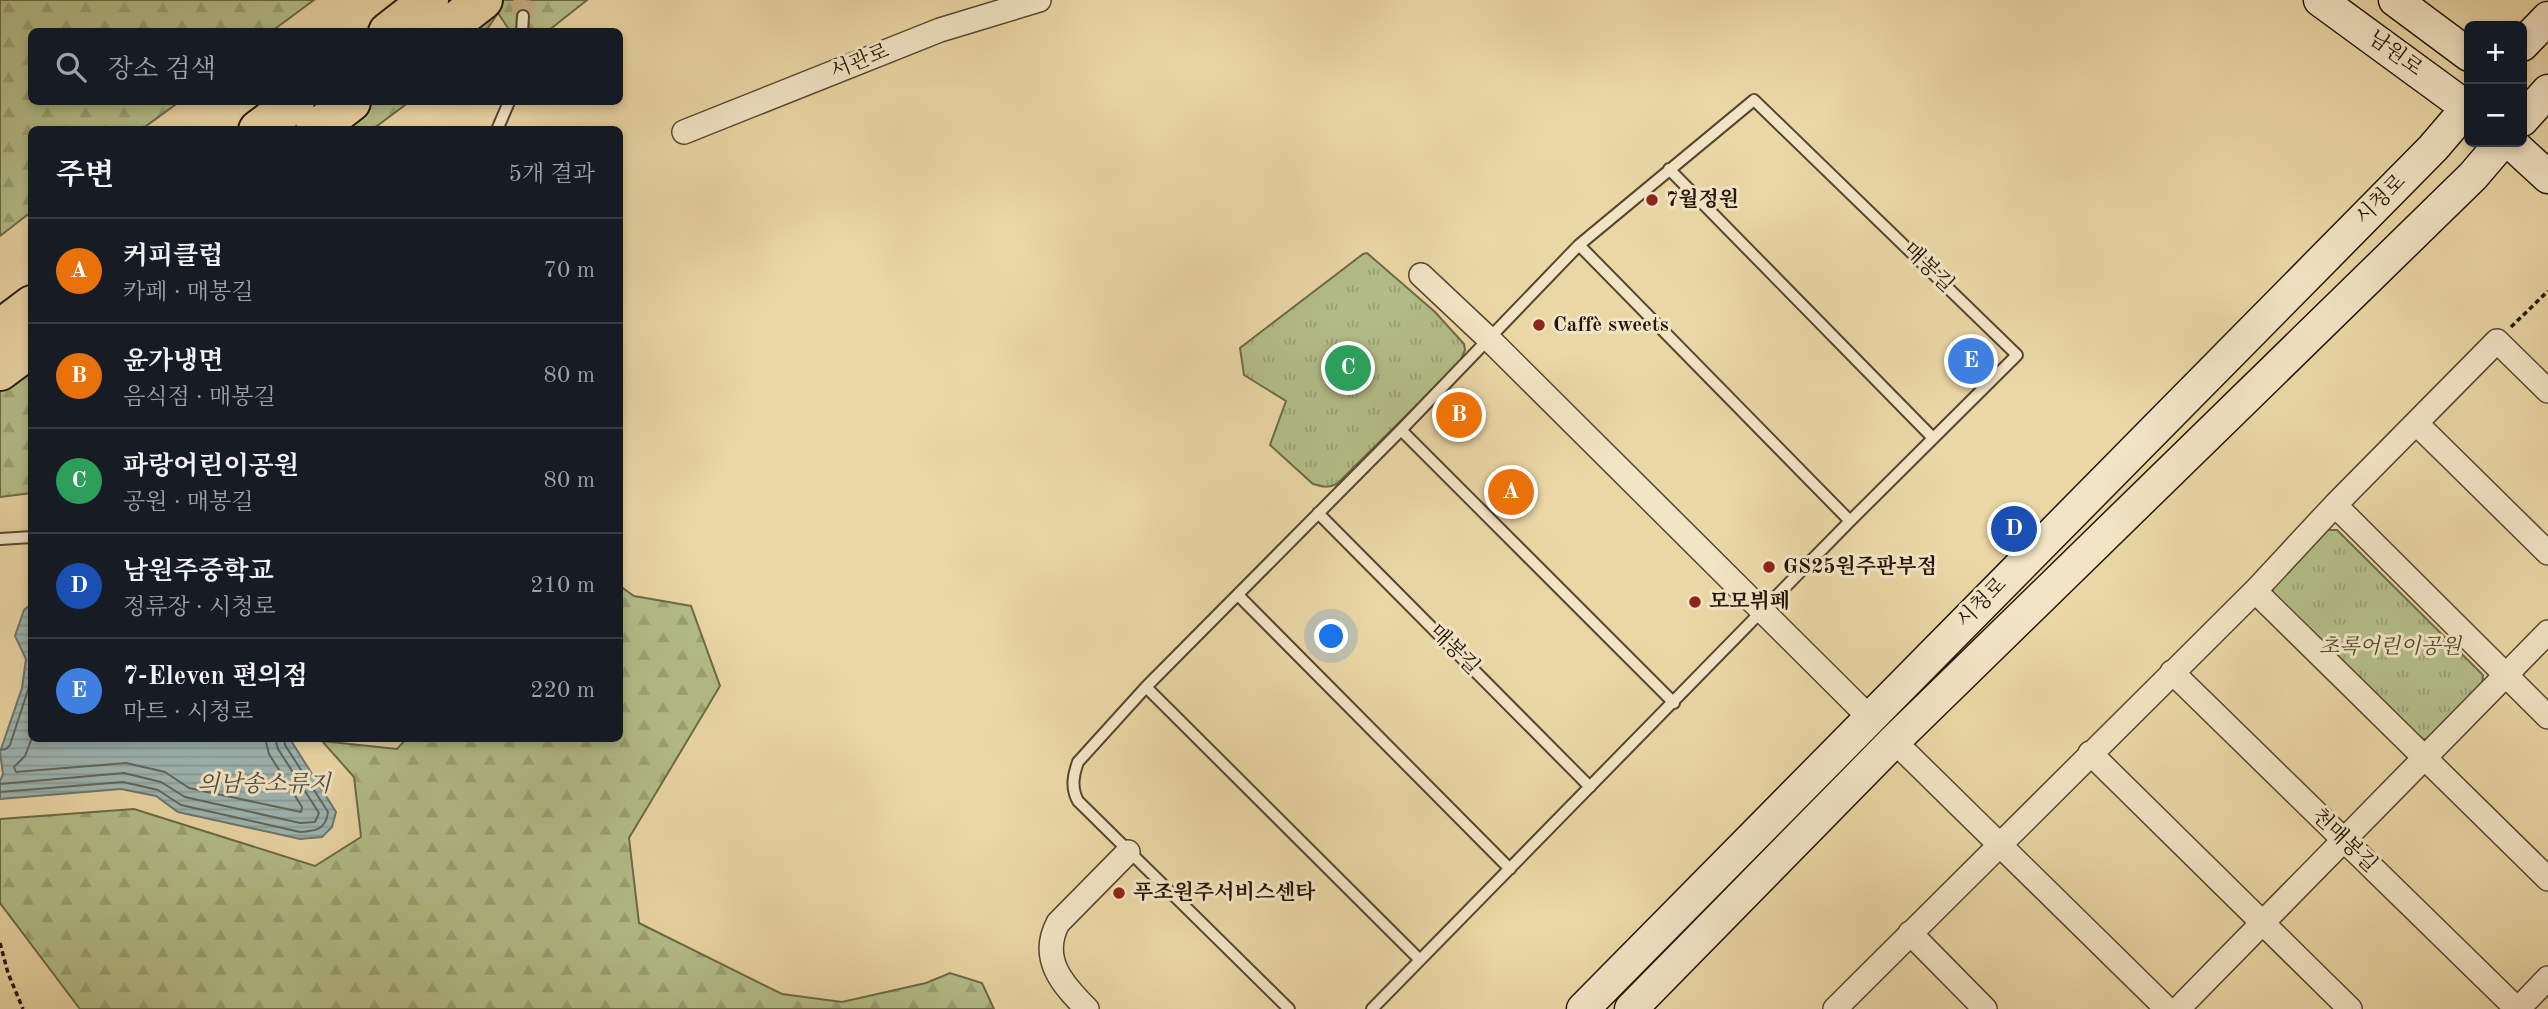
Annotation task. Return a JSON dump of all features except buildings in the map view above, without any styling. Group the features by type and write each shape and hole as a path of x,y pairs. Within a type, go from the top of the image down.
{"highway":[{"path":"393,28 429,0"},
{"path":"447,28 483,0"},
{"path":"263,126 291,105"},
{"path":"320,126 347,105"},
{"path":"0,329 28,307"},
{"path":"0,371 28,350"}],"street":[{"name":"서관로","path":"684,132 940,30 1039,0"},
{"name":"남원로","path":"2320,0 2464,103"},
{"name":"남원로","path":"2395,0 2464,51"},
{"path":"2527,40 2548,18"},
{"name":"시청로","path":"1583,1009 2424,158 2464,113"},
{"name":"시청로","path":"1631,1009 1894,741 2473,176 2498,147"},
{"path":"2515,147 2548,177"},
{"path":"1421,275 2167,1009"},
{"path":"1835,1009 2255,591 2335,505 2497,341 2548,391"},
{"path":"2416,423 2548,553"},
{"path":"2335,505 2548,717"},
{"path":"2255,591 2548,879"},
{"path":"2178,1009 2548,632"},
{"name":"천매봉길","path":"2172,672 2517,1009 2548,978"},
{"path":"2090,753 2350,1009"},
{"path":"1087,1009 1066,988 1057,974 1052,933 1058,923 1128,852"},
{"path":"1910,933 1985,1009"}],"lane":[{"path":"522,28 523,16"},
{"name":"매봉길","path":"1372,1009 1850,521 2017,355 1754,100 1669,169"},
{"path":"499,126 508,105"},
{"path":"1289,1009 1078,801 1073,777 1083,754 1146,687 1401,430 1579,245 1669,169 1933,438"},
{"path":"1579,245 1850,521"},
{"path":"1401,430 1674,703"},
{"name":"매봉길","path":"1318,513 1590,787"},
{"path":"0,539 28,537"},
{"path":"1238,594 1510,869"},
{"path":"1146,687 1419,959"}],"path":[{"path":"2497,341 2548,291"},
{"path":"0,943 8,973 23,1009"}],"green space":[{"path":"0,0 314,0 276,28 28,28 28,105 175,105 146,126 28,126 28,214 0,236"},
{"path":"455,0 587,0 552,28 508,28 498,13 488,28 418,28"},
{"path":"335,105 405,105 377,126 332,126"},
{"path":"1367,253 1435,312 1464,344 1465,350 1460,362 1337,484 1320,486 1313,484 1270,445 1286,401 1244,375 1240,348"},
{"path":"28,326 28,493 0,497 0,348"},
{"name":"초록어린이공원","path":"2326,530 2337,530 2483,675 2482,685 2429,739 2418,739 2273,595 2273,584"},
{"path":"623,588 634,596 691,606 720,686 629,838 639,923 782,994 842,1002 926,983 950,973 982,983 994,1009 80,1009 0,903 0,819 134,809 315,866 361,837 354,777 323,742 397,749 403,742 623,742"}],"water":[{"name":"의남송소류지","path":"28,607 28,742 292,742 336,812 332,827 322,837 300,839 178,812 156,796 121,789 0,799 0,781 3,774 0,752 22,688 26,659 15,636 24,610"}],"tunnel":[{"path":"523,16 525,0"}],"place":[{"name":"7월정원","path":"1652,200"},
{"name":"Caffè sweets","path":"1539,325"},
{"name":"7-Eleven 편의점","path":"1971,361"},
{"name":"파랑어린이공원","path":"1348,368"},
{"name":"윤가냉면","path":"1459,415"},
{"name":"커피클럽","path":"1511,492"},
{"name":"남원주중학교","path":"2014,529"},
{"name":"GS25원주판부점","path":"1769,567"},
{"name":"모모뷔페","path":"1695,602"},
{"name":"푸조원주서비스센타","path":"1119,893"}]}
